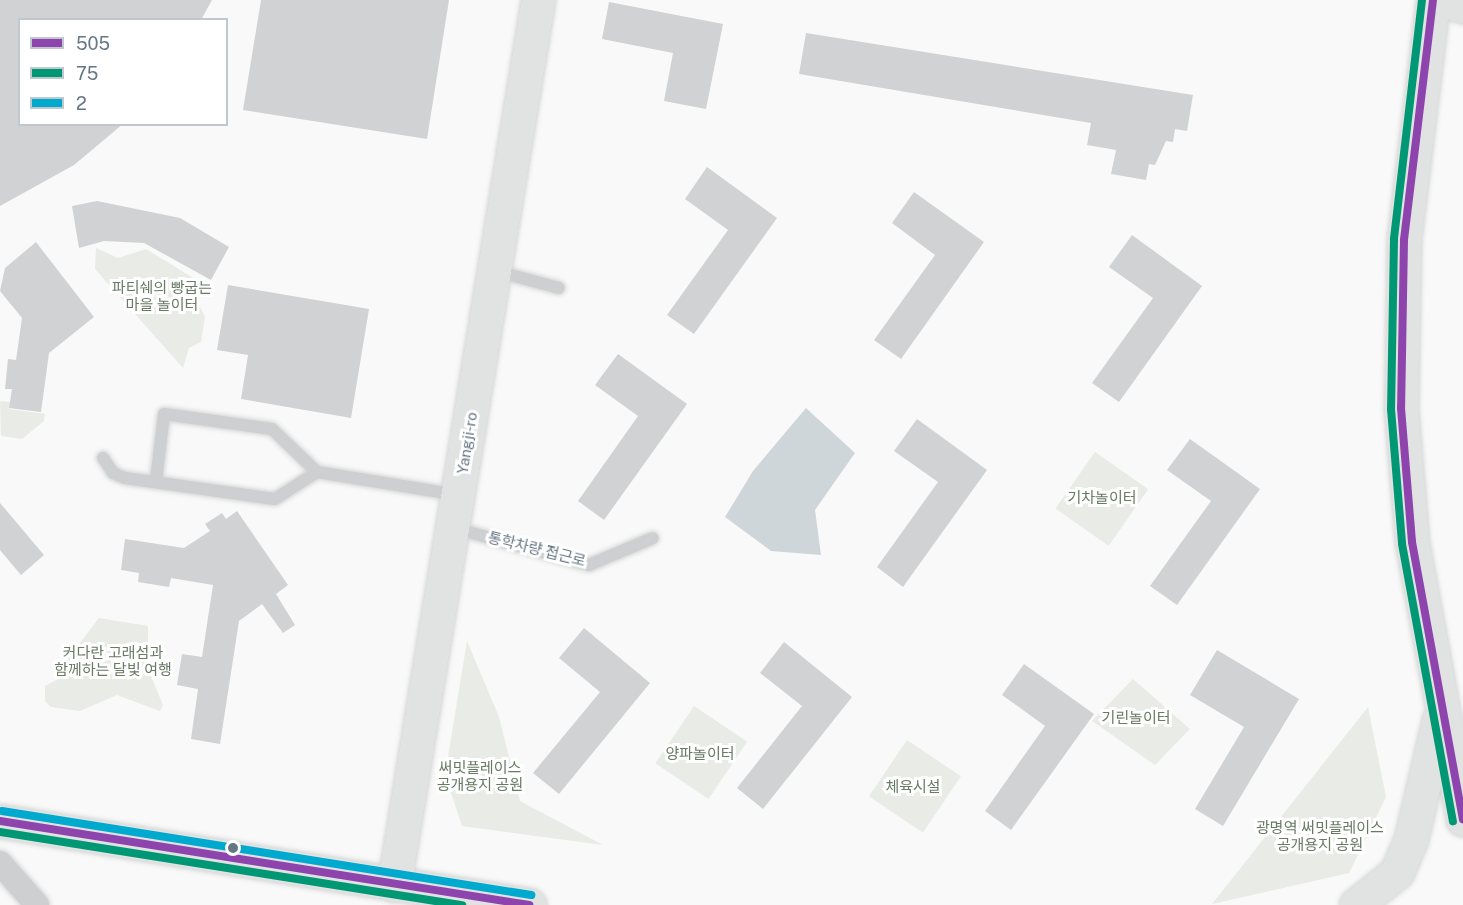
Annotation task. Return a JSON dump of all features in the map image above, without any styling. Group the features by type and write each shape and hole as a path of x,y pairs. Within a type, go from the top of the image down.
{"main road":[{"name":"Yangji-ro","path":"394,885 496,271 538,0"},
{"path":"1433,0 1404,240 1401,408 1412,542 1463,819"},
{"path":"1440,0 1463,6"},
{"path":"1442,709 1463,735"},
{"path":"1356,905 1397,872 1411,839 1442,709"},
{"path":"0,821 529,905"}],"street":[{"path":"0,863 37,905"}],"lane":[{"path":"496,271 559,288"},
{"path":"156,482 164,414 273,429 317,472 459,495"},
{"path":"103,458 113,473 125,478 275,499 317,472"},
{"name":"통학차량 접근로","path":"453,528 589,565 653,538"}],"green space":[{"name":"파티쉐의 빵굽는 마을 놀이터","path":"96,248 118,258 146,249 205,285 196,298 205,317 201,342 189,348 183,368 95,269"},
{"path":"0,401 10,402 9,409 45,414 44,421 22,439 1,436"},
{"name":"기차놀이터","path":"1095,452 1148,489 1109,546 1055,509"},
{"name":"커다란 고래섬과 함께하는 달빛 여행","path":"99,618 148,626 148,669 163,705 160,711 117,695 80,711 51,707 45,701 45,686 66,675 67,660"},
{"name":"써밋플레이스 공개용지 공원","path":"467,641 499,717 520,801 603,845 462,826 445,775"},
{"name":"기린놀이터","path":"1133,679 1190,729 1155,765 1092,721"},
{"name":"양파놀이터","path":"694,706 747,742 708,799 655,763"},
{"name":"광명역 써밋플레이스 공개용지 공원","path":"1368,707 1386,797 1349,873 1212,904"},
{"name":"체육시설","path":"907,740 961,776 923,833 869,796"}],"shaded area":[{"path":"806,408 855,453 815,510 821,555 771,551 725,517 753,471"}],"building":[{"path":"0,0 212,0 202,18 18,18 18,126 121,126 74,165 0,206"},
{"path":"261,0 449,0 427,139 243,110"},
{"path":"609,2 723,24 706,109 664,101 673,53 602,39"},
{"path":"806,33 1193,95 1187,131 1175,129 1173,142 1166,141 1155,165 1149,164 1146,180 1111,174 1116,150 1087,145 1091,123 799,74"},
{"path":"707,167 777,218 694,334 667,315 728,230 685,199"},
{"path":"914,192 984,242 901,359 874,340 935,255 892,223"},
{"path":"97,201 180,218 229,247 211,280 144,243 104,241 79,248 72,206"},
{"path":"1132,235 1202,286 1119,402 1092,383 1153,298 1109,267"},
{"path":"36,242 94,317 49,353 41,412 9,408 12,389 5,389 8,359 16,360 22,318 0,291 5,268"},
{"path":"228,285 369,309 351,418 241,399 248,355 217,350"},
{"path":"618,354 687,404 604,520 578,501 638,416 595,385"},
{"path":"917,419 987,470 903,587 877,567 938,482 894,451"},
{"path":"1190,439 1260,489 1177,605 1150,586 1211,501 1167,470"},
{"path":"0,503 44,555 21,575 0,550"},
{"path":"237,511 288,585 276,594 295,625 283,633 262,604 239,621 220,744 191,739 198,689 177,685 182,654 202,657 213,585 171,578 169,587 138,582 139,573 121,570 125,539 184,548 210,531 205,524 222,513 226,519"},
{"path":"584,628 650,683 559,794 533,773 600,692 559,658"},
{"path":"784,642 852,697 763,809 737,788 802,706 760,673"},
{"path":"1217,650 1299,699 1223,826 1195,809 1244,727 1190,695"},
{"path":"1024,664 1094,714 1011,830 985,811 1045,726 1002,695"}],"transit line":[{"name":"75","path":"1422,0 1394,239 1391,409 1402,544 1453,821"},
{"name":"505","path":"1433,0 1404,240 1401,408 1412,542 1463,819"},
{"name":"2","path":"2,811 531,895"},
{"name":"505","path":"0,821 529,905"},
{"name":"75","path":"0,832 462,905"}]}
